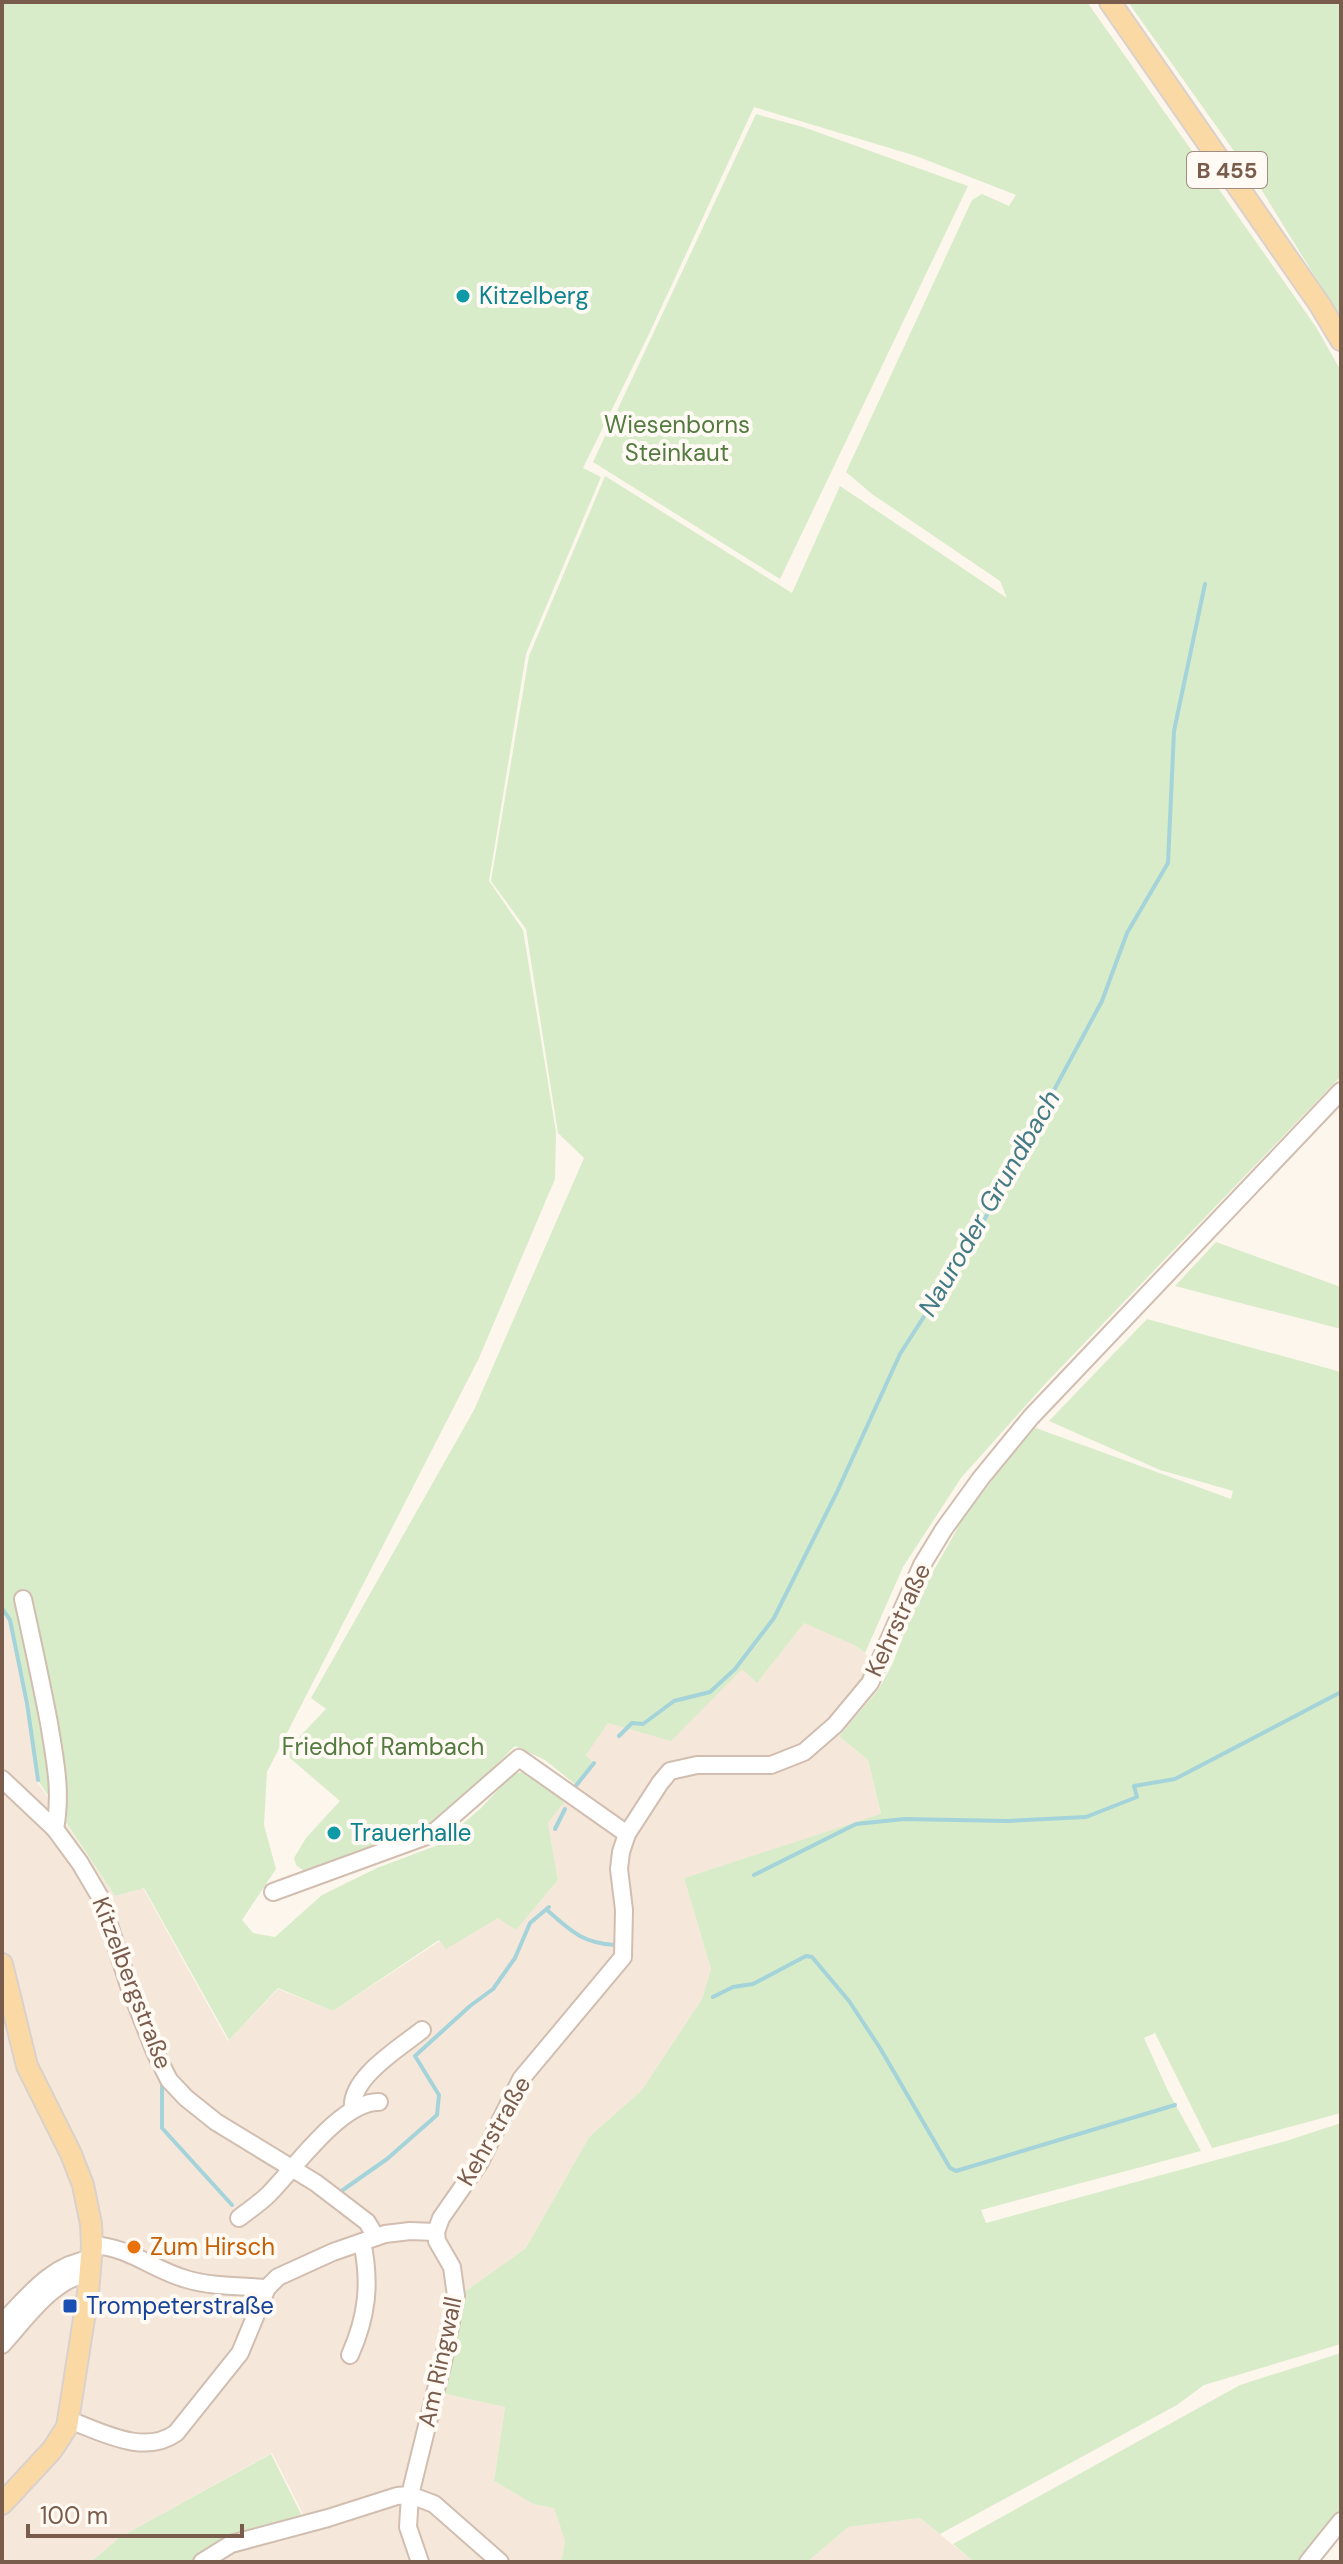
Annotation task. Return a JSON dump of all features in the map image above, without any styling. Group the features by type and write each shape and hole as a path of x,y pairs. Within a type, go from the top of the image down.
{"main road":[{"name":"B 455","path":"1110,2 1304,280 1341,340"},
{"path":"2,1964 27,2066 71,2154 83,2185 91,2224 91,2259 69,2420 52,2450 2,2504"}],"street":[{"name":"Kehrstraße","path":"436,2232 441,2218 480,2162 521,2079 623,1957 624,1910 619,1869 627,1834 660,1783 670,1771 697,1765 771,1765 804,1752 835,1725 870,1683 922,1565 981,1478 1031,1417 1341,1091"},
{"path":"23,1599 59,1783 60,1805 55,1829"},
{"path":"273,1892 432,1834 519,1758 627,1834"},
{"name":"Kitzelbergstraße","path":"2,1779 55,1829 100,1897 129,1986 169,2080 216,2122 293,2168 367,2222 369,2239"},
{"path":"353,2109 354,2096 370,2072 422,2030"},
{"path":"239,2218 265,2198 353,2109 365,2102 379,2102"},
{"path":"69,2420 131,2442 164,2442 176,2433 240,2353 267,2288 278,2277 369,2239 398,2231 436,2232"},
{"name":"Am Ringwall","path":"420,2562 408,2527 410,2495 456,2296 452,2267 437,2241 436,2232"},
{"path":"350,2355 365,2316 369,2239"},
{"path":"2,2323 55,2272 78,2261 122,2249 185,2279 267,2288"},
{"path":"2,2345 63,2283 78,2275 91,2259"},
{"path":"202,2562 231,2544 397,2496 410,2495 434,2504 500,2562"},
{"path":"1308,2562 1341,2521"}],"shaded area":[{"path":"2,1610 9,1621 26,1703 36,1780 115,1896 143,1888 228,2041 278,1989 333,2011 440,1941 446,1948 498,1917 516,1930 558,1880 548,1823 592,1763 585,1755 608,1723 671,1740 742,1668 757,1683 804,1622 854,1645 880,1665 839,1736 868,1760 881,1815 684,1878 711,1969 702,1999 642,2090 589,2137 526,2248 466,2291 441,2393 505,2407 494,2481 533,2504 554,2508 565,2541 561,2562 213,2562 247,2544 309,2526 272,2453 120,2537 91,2562 2,2562"},
{"path":"920,2518 974,2562 807,2562 848,2527"}],"green space":[{"name":"Friedhof Rambach","path":"2,2 1087,2 1316,327 1341,371 1341,1076 1045,1384 961,1478 903,1567 865,1653 804,1623 757,1683 742,1669 671,1741 608,1723 586,1755 592,1762 576,1785 545,1760 515,1746 432,1830 308,1874 296,1865 294,1858 306,1838 340,1801 284,1753 326,1709 311,1698 474,1410 584,1158 558,1133 526,929 491,881 529,656 605,476 792,593 840,486 1007,598 1000,581 872,494 846,472 972,200 982,194 1009,206 1016,195 916,156 754,107 583,468 601,477 526,654 489,881 523,930 556,1132 555,1179 479,1358 267,1772 264,1825 276,1869 242,1920 253,1933 275,1937 322,1895 377,1868 438,1845 480,1809 514,1773 529,1772 567,1798 548,1823 558,1880 516,1930 498,1918 446,1949 439,1940 333,2011 278,1988 229,2040 144,1888 115,1896 37,1779 29,1701 11,1620 2,1606"},
{"path":"1128,2 1341,2 1341,319 1261,189"},
{"name":"Wiesenborns Steinkaut","path":"756,114 806,128 968,186 780,579 593,462"},
{"path":"1216,1242 1341,1287 1341,1329 1175,1286"},
{"path":"1147,1319 1341,1372 1341,2113 1212,2148 1155,2033 1144,2038 1168,2091 1201,2151 981,2210 986,2223 1286,2141 1341,2123 1341,2344 1204,2385 1177,2405 940,2534 920,2518 848,2527 807,2562 561,2562 565,2541 554,2508 533,2504 494,2481 505,2407 441,2393 466,2291 526,2248 589,2137 642,2090 702,1999 711,1969 684,1878 881,1814 868,1760 839,1736 878,1690 892,1665 917,1600 965,1515 1033,1427 1231,1499 1233,1491 1160,1470 1049,1421"},
{"path":"1341,2353 1341,2514 1300,2562 974,2562 953,2544 1240,2385"},
{"path":"271,2454 302,2516 239,2534 193,2562 91,2562 120,2537"}],"waterway":[{"name":"Nauroder Grundbach","path":"619,1736 632,1723 643,1724 674,1701 710,1692 735,1669 774,1618 837,1492 900,1354 975,1237 1102,1001 1127,933 1168,863 1174,731 1205,584"},
{"path":"2,1608 10,1620 27,1703 38,1780"},
{"path":"754,1875 856,1824 904,1819 1007,1821 1086,1817 1137,1797 1134,1786 1175,1779 1341,1692"},
{"path":"575,1787 594,1763"},
{"path":"555,1829 565,1809"},
{"path":"340,2192 387,2159 437,2115 439,2095 415,2056 493,1989 515,1958 530,1923 549,1907"},
{"path":"547,1910 585,1939 615,1945"},
{"path":"713,1997 733,1987 753,1984 806,1956 812,1957 849,2001 950,2168 956,2171 1175,2105"},
{"path":"162,2083 162,2128 232,2205"}],"place":[{"name":"Kitzelberg","path":"463,296"},
{"name":"Trauerhalle","path":"334,1833"},
{"name":"Zum Hirsch","path":"134,2247"},
{"name":"Trompeterstraße","path":"70,2306"}]}
